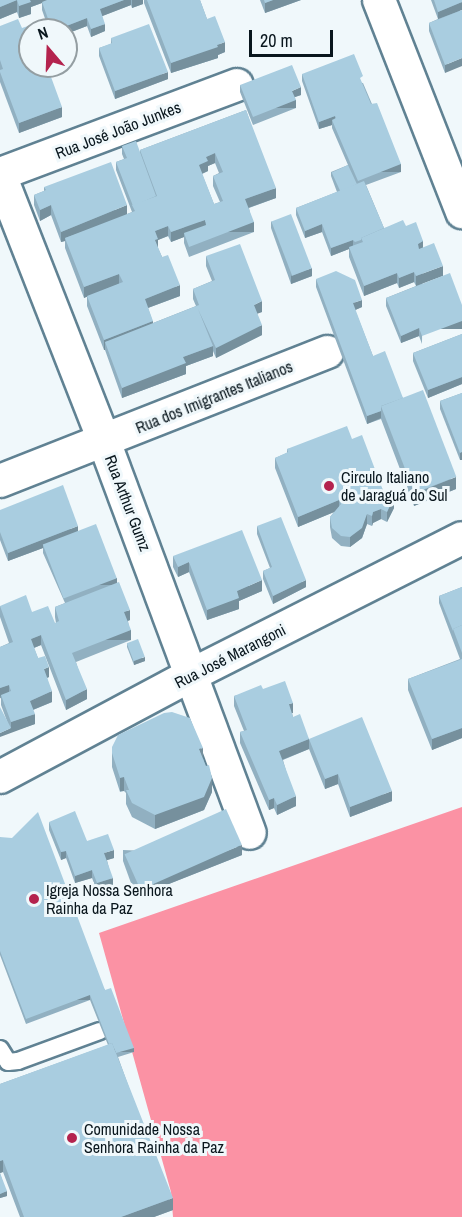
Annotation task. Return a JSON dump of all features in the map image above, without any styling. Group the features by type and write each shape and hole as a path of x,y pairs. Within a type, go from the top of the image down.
{"street":[{"path":"379,0 462,212"},
{"name":"Rua José João Junkes","path":"0,175 237,85"},
{"name":"Rua Arthur Gumz","path":"0,175 193,674 250,832"},
{"name":"Rua dos Imigrantes Italianos","path":"0,481 327,352"},
{"name":"Rua José Marangoni","path":"0,777 193,674 462,538"}],"lane":[{"path":"0,1050 8,1062 100,1031"}],"shaded area":[{"path":"462,807 462,1217 173,1217 171,1192 99,933"}],"building":[{"path":"0,0 17,0 0,7"},
{"path":"17,0 30,0 31,2 19,6"},
{"path":"47,0 124,0 100,9 105,24 91,29 87,18 78,21 78,18 48,18 42,2"},
{"path":"147,0 200,0 207,19 215,16 225,42 217,45 218,47 171,63"},
{"path":"434,0 462,0 462,2 438,12"},
{"path":"462,10 462,58 445,65 429,23"},
{"path":"18,19 18,78 51,78 62,107 19,123 0,72 3,69 0,60 0,26"},
{"path":"149,24 168,72 115,91 99,48 112,43 111,38"},
{"path":"354,54 363,76 360,78 371,104 377,103 401,164 358,181 332,120 336,118 335,116 319,122 302,74"},
{"path":"292,65 301,87 292,91 296,100 253,117 240,85"},
{"path":"246,110 276,188 245,199 254,222 189,247 184,233 206,225 205,220 171,232 168,226 155,231 158,239 155,240 162,257 168,255 180,285 145,299 153,321 104,340 87,296 123,282 119,274 84,287 65,238 135,211 132,205 157,196 140,150","holes":["215,153 223,172 213,176 223,201 214,204 199,165 208,161 206,157"]},
{"path":"136,141 156,196 133,206 116,162 127,158 122,146"},
{"path":"111,162 127,205 61,232 51,205 40,210 34,195 46,190 44,187"},
{"path":"348,165 357,184 341,192 332,173"},
{"path":"364,181 384,228 361,240 355,242 353,240 331,248 322,224 305,231 296,208"},
{"path":"291,214 312,268 292,276 271,222"},
{"path":"403,220 406,226 416,222 423,241 418,244 419,249 434,243 443,266 416,276 414,272 399,278 397,273 364,286 349,247 363,242 361,238"},
{"path":"240,244 262,301 254,305 262,325 216,348 198,309 213,346 183,357 186,363 122,388 105,342 199,305 193,289 215,280 206,256"},
{"path":"336,271 355,280 362,300 353,303 373,356 385,351 403,398 381,406 381,411 367,416 316,279"},
{"path":"450,273 462,305 462,321 422,336 419,328 401,336 386,298"},
{"path":"462,334 462,377 428,390 413,353"},
{"path":"423,390 456,477 414,493 381,406"},
{"path":"462,393 462,452 460,453 440,401"},
{"name":"Circulo Italiano de Jaraguá do Sul","path":"347,426 352,439 362,435 384,493 394,497 387,512 381,509 373,512 372,516 367,514 362,528 350,537 341,536 332,528 330,517 341,504 339,500 298,517 275,458 288,452 287,449"},
{"path":"63,485 78,526 8,553 0,532 0,510"},
{"path":"281,517 306,580 273,596 263,571 272,567 257,526"},
{"path":"96,524 117,578 64,599 43,544"},
{"path":"242,530 262,580 237,591 239,598 207,610 189,562 178,567 173,556"},
{"path":"119,582 130,610 124,612 131,630 72,653 87,689 66,700 41,635 31,639 38,658 45,656 49,667 44,669 52,691 30,701 35,714 11,722 1,695 11,691 9,685 0,688 0,647 13,642 0,606 26,595 32,612 48,606 55,623 59,621 55,607"},
{"path":"462,587 462,625 453,631 439,596"},
{"path":"462,625 462,653 453,629"},
{"path":"138,639 145,657 134,661 127,643"},
{"path":"462,659 462,728 432,739 408,679"},
{"path":"285,681 293,703 289,704 293,717 300,714 309,739 279,751 296,796 277,805 274,798 269,800 240,732 247,730 234,696 261,685 263,689"},
{"path":"0,707 11,728 0,733"},
{"path":"172,712 190,718 203,748 199,749 206,766 209,765 212,778 204,797 155,815 132,803 126,790 129,790 124,777 120,778 112,747 118,735 164,713"},
{"path":"362,717 392,791 350,807 338,774 325,779 309,739"},
{"path":"226,809 242,845 140,890 125,854"},
{"path":"75,811 87,841 108,834 114,850 104,853 113,878 97,883 92,870 75,876 66,851 61,852 49,822"},
{"name":"Igreja Nossa Senhora Rainha da Paz","path":"38,812 105,990 111,988 134,1048 116,1053 112,1043 109,1044 90,995 26,1019 0,951 0,837 12,838"},
{"name":"Comunidade Nossa Senhora Rainha da Paz","path":"112,1043 173,1198 121,1217 24,1217 3,1160 0,1161 0,1084"},
{"path":"0,1173 7,1191 0,1194"}],"place":[{"name":"Circulo Italiano de Jaraguá do Sul","path":"329,486"},
{"name":"Igreja Nossa Senhora Rainha da Paz","path":"34,899"},
{"name":"Comunidade Nossa Senhora Rainha da Paz","path":"72,1138"}]}
